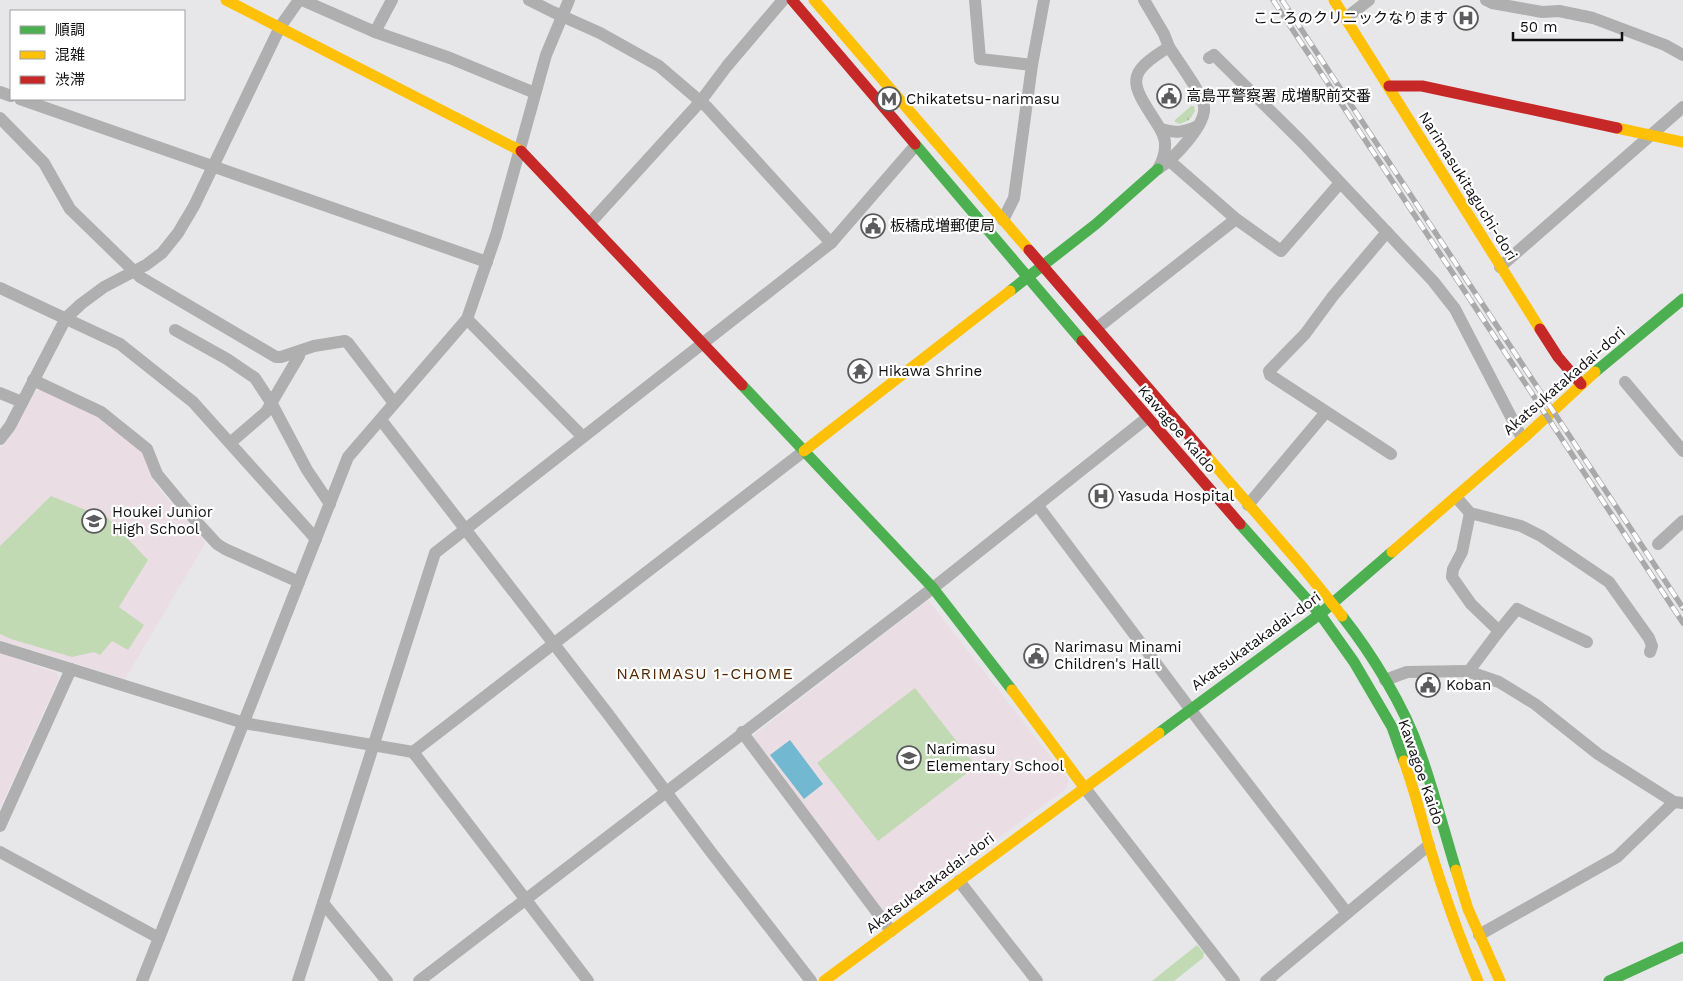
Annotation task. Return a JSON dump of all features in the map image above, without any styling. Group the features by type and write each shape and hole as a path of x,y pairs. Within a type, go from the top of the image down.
{"main road":[{"path":"226,0 519,149 933,588 1006,681 1084,787"},
{"name":"Kawagoe Kaido","path":"792,0 1148,418 1320,614 1354,662 1392,727 1413,785 1429,845 1459,937 1478,981"},
{"name":"Kawagoe Kaido","path":"814,0 1097,328 1360,639 1385,680 1420,751 1468,910 1500,981"},
{"name":"Narimasukitaguchi-dori","path":"1334,0 1500,267 1558,357 1580,384"},
{"path":"1389,86 1422,86 1683,142"},
{"path":"804,451 1101,220 1164,162"},
{"name":"Akatsukatakadai-dori","path":"824,981 1190,708 1320,614 1456,497 1580,384 1683,299"},
{"path":"1609,981 1683,947"}],"street":[{"path":"0,439 10,426 66,318 104,287 146,265 162,253 178,233 194,206 280,27 300,0 375,32 450,58 535,93"},
{"path":"375,32 392,0"},
{"path":"530,0 600,33 659,66 707,107 831,243"},
{"path":"142,981 348,457 467,319 487,262 546,55 569,0"},
{"path":"590,223 700,102 727,66 783,0"},
{"path":"975,0 980,60 1032,65"},
{"path":"1003,220 1014,198 1032,65 1044,0"},
{"path":"1144,0 1169,46 1203,101 1204,113 1198,126 1164,162"},
{"path":"1346,18 1369,0"},
{"path":"1486,0 1492,3 1543,6 1593,18 1665,45 1683,55"},
{"path":"1164,162 1166,146 1161,130 1140,96 1136,82 1139,70 1145,62 1169,46"},
{"path":"1209,58 1214,55 1302,142 1433,281 1455,309 1522,438"},
{"path":"23,100 487,262"},
{"path":"1500,267 1683,107"},
{"path":"0,118 44,163 70,209 140,277 276,357 314,346 345,341 394,403"},
{"path":"1161,130 1176,133 1198,126"},
{"path":"298,981 435,553 831,243 915,146"},
{"path":"1164,162 1236,219 1281,251 1340,184"},
{"path":"1097,328 1236,219"},
{"path":"1387,232 1333,296 1305,334 1269,371 1270,375 1391,454"},
{"path":"0,288 120,344 193,402 316,539"},
{"path":"467,319 583,437"},
{"path":"175,330 227,358 255,378 272,404 307,470 330,504"},
{"path":"230,443 266,412 299,356 300,351"},
{"path":"33,380 101,412 148,450 157,474 194,520 217,544 299,582"},
{"path":"1625,382 1683,451"},
{"path":"0,393 22,402"},
{"path":"1248,505 1326,412"},
{"path":"418,981 933,588 1148,418"},
{"path":"381,420 811,981"},
{"path":"413,752 804,451"},
{"path":"1456,497 1470,513 1521,526 1541,536 1609,582 1649,638 1652,646 1650,652"},
{"path":"1038,506 1347,913"},
{"path":"1470,513 1462,552 1453,569 1452,577 1471,604 1499,631"},
{"path":"1658,544 1683,521"},
{"path":"1469,672 1517,609 1587,642"},
{"path":"0,647 244,722 413,752 588,981"},
{"path":"0,826 71,670"},
{"path":"1385,680 1407,672 1469,672 1499,682 1535,704 1598,754 1679,803 1617,858 1479,935"},
{"path":"742,732 891,931"},
{"path":"1084,787 1234,981"},
{"path":"1266,981 1429,845"},
{"path":"0,852 159,938"},
{"path":"959,881 1037,981"},
{"path":"323,903 387,981"}],"shaded area":[{"name":"Houkei Junior High School","path":"41,390 99,417 142,450 149,472 155,483 206,542 125,679 0,640 0,448 10,437 34,392"},
{"name":"Narimasu Elementary School","path":"928,600 1068,779 1067,788 893,915 883,910 751,737"},
{"path":"0,653 56,673 59,678 0,808"}],"green space":[{"path":"1191,106 1194,106 1195,111 1189,120 1180,124 1175,122 1175,120"},
{"path":"51,496 93,513 97,509 148,560 119,607 144,625 128,650 112,641 100,655 94,652 72,657 0,634 0,546"},
{"path":"915,688 976,766 878,841 817,763"},
{"path":"1197,945 1204,953 1203,958 1174,981 1152,981"}],"water":[{"path":"790,740 823,784 804,799 770,755"}],"railway":[{"path":"1273,0 1683,623"},
{"path":"1282,0 1683,608"}],"traffic: fast":[{"path":"915,144 1082,341"},
{"path":"1010,291 1096,224 1158,169"},
{"path":"1595,372 1683,299"},
{"path":"742,385 933,588 1012,690"},
{"path":"1240,524 1320,614 1354,662 1392,727 1404,761"},
{"path":"1159,733 1320,614 1392,552"},
{"path":"1342,616 1365,647 1405,717 1430,781 1456,870"},
{"path":"1609,981 1683,947"}],"traffic: slow":[{"path":"226,0 521,151"},
{"path":"814,0 1029,250"},
{"path":"1334,0 1540,329"},
{"path":"1617,128 1683,142"},
{"path":"804,451 1010,291"},
{"path":"1392,552 1527,435 1595,372"},
{"path":"1206,455 1301,565 1342,616"},
{"path":"1012,690 1084,787"},
{"path":"824,981 1159,733"},
{"path":"1404,761 1446,897 1478,981"},
{"path":"1456,870 1468,909 1500,981"}],"traffic: jam":[{"path":"792,0 915,144"},
{"path":"1389,86 1422,86 1617,128"},
{"path":"521,151 742,385"},
{"path":"1029,250 1206,455"},
{"path":"1540,329 1558,357 1581,384"},
{"path":"1082,341 1240,524"}],"place":[{"name":"こころのクリニックなります","path":"1466,18"},
{"name":"高島平警察署 成増駅前交番","path":"1169,96"},
{"name":"Chikatetsu-narimasu","path":"889,99"},
{"name":"板橋成増郵便局","path":"873,226"},
{"name":"Hikawa Shrine","path":"860,371"},
{"name":"Yasuda Hospital","path":"1101,496"},
{"name":"Houkei Junior High School","path":"94,521"},
{"name":"Narimasu Minami Children's Hall","path":"1036,656"},
{"name":"Koban","path":"1428,685"},
{"name":"Narimasu Elementary School","path":"909,758"}],"district":[{"name":"NARIMASU 1-CHOME","path":"705,673"}]}
